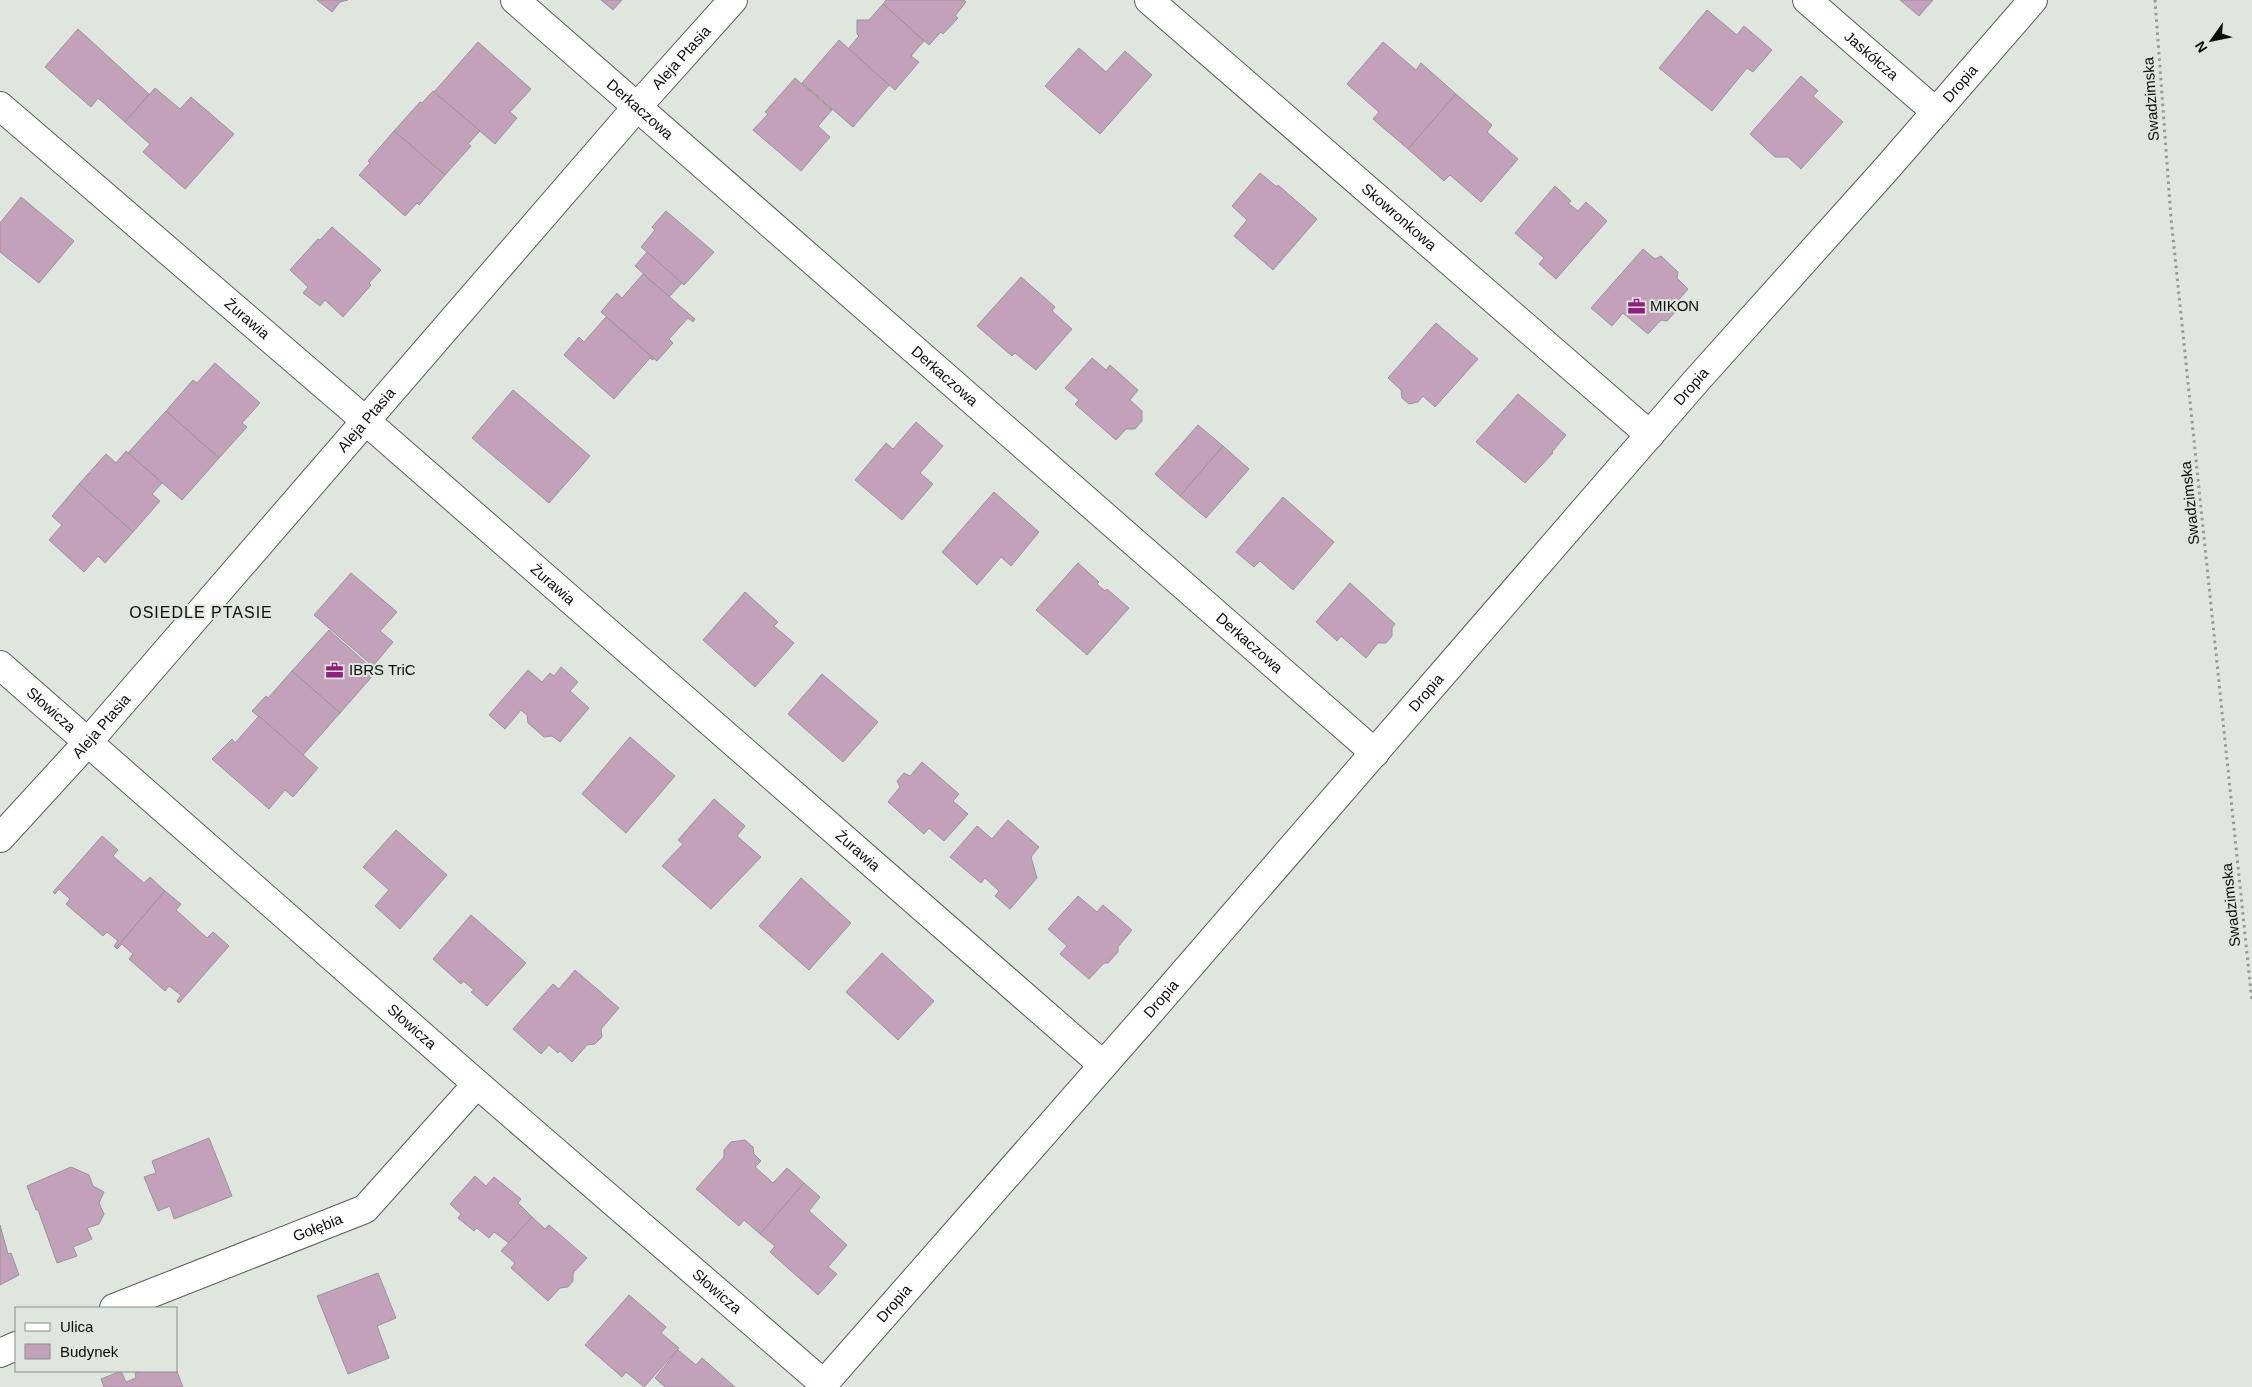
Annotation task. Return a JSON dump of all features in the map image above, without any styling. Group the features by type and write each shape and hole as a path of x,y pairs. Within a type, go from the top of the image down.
{"street":[{"name":"Derkaczowa","path":"515,0 1375,753"},
{"name":"Aleja Ptasia","path":"0,838 88,742 367,422 637,107 733,0"},
{"name":"Skowronkowa","path":"1149,0 1650,435"},
{"name":"Jaskółcza","path":"1807,0 1936,112"},
{"name":"Dropia","path":"823,1386 1650,435 2033,0"},
{"name":"Żurawia","path":"0,106 367,422 1103,1065"},
{"name":"Słowicza","path":"0,665 823,1386"},
{"name":"Gołębia","path":"117,1307 365,1209 477,1084"},
{"path":"0,1353 15,1346"}],"path":[{"name":"Swadzimska","path":"2155,0 2171,218 2252,1002"}],"building":[{"path":"317,0 348,0 340,2 332,12"},
{"path":"601,0 622,0 613,10"},
{"path":"886,0 964,0 966,2 955,16 958,18 929,45 883,4"},
{"path":"1900,0 1933,0 1919,16"},
{"path":"883,4 924,41 911,56 919,62 895,90 848,49 859,36 857,34 857,20 869,20"},
{"path":"1707,10 1737,35 1744,26 1772,50 1753,72 1747,68 1712,111 1659,68"},
{"path":"78,29 149,94 125,122 98,98 91,107 45,67"},
{"path":"839,40 889,85 853,127 802,83"},
{"path":"478,42 531,89 510,112 517,118 495,144 434,92"},
{"path":"1383,42 1416,70 1421,63 1456,94 1408,149 1373,119 1379,112 1347,84"},
{"path":"1079,48 1106,72 1125,51 1152,75 1100,134 1045,86"},
{"path":"1801,76 1818,91 1813,96 1843,122 1801,169 1788,157 1775,157 1750,134"},
{"path":"795,78 832,110 818,126 830,137 801,171 753,130 768,114 765,112"},
{"path":"155,88 180,109 191,97 234,134 185,189 143,152 150,144 125,122"},
{"path":"433,91 480,131 468,144 471,146 445,175 394,131 420,102 422,103"},
{"path":"1456,94 1492,125 1487,132 1518,159 1481,202 1450,175 1444,181 1408,149"},
{"path":"394,131 445,175 419,205 417,203 405,216 359,175 370,163 368,161"},
{"path":"1260,173 1277,187 1278,185 1317,219 1273,270 1234,236 1247,220 1232,206"},
{"path":"1555,186 1571,201 1568,203 1578,211 1586,202 1607,221 1556,279 1539,264 1544,258 1515,233"},
{"path":"21,197 74,241 39,283 0,252 0,223"},
{"path":"666,211 714,252 684,285 641,247 655,230 652,227"},
{"path":"332,227 381,270 369,283 371,285 343,317 325,300 320,306 303,293 308,287 290,270 318,239 320,240"},
{"path":"1643,249 1655,259 1661,256 1678,272 1677,278 1688,289 1676,303 1677,310 1667,321 1661,320 1648,334 1623,313 1612,326 1591,308"},
{"path":"647,252 682,283 669,297 635,266"},
{"path":"643,274 695,319 693,322 688,318 669,339 673,343 657,361 601,312 617,293 622,298"},
{"path":"1021,277 1055,307 1052,311 1072,329 1036,370 1015,353 1012,356 977,326"},
{"path":"606,317 654,359 650,358 614,399 564,355 579,337 584,342"},
{"path":"1436,323 1478,359 1435,407 1423,396 1418,402 1409,404 1402,398 1401,390 1388,378"},
{"path":"1092,358 1106,370 1110,365 1138,390 1130,400 1142,411 1142,421 1135,429 1126,429 1116,440 1075,404 1079,400 1065,388"},
{"path":"215,363 260,403 242,423 247,427 219,458 166,411 193,380 197,383"},
{"path":"513,390 590,456 549,503 472,438"},
{"path":"1518,394 1566,435 1553,453 1525,483 1476,442"},
{"path":"166,411 219,458 182,500 128,453"},
{"path":"916,422 943,446 920,473 933,484 902,520 855,480 886,443 893,449"},
{"path":"1198,425 1223,446 1180,496 1155,474"},
{"path":"1223,446 1249,469 1206,518 1180,496"},
{"path":"126,451 162,483 152,494 160,501 133,532 79,484 106,454 116,463"},
{"path":"79,484 133,532 105,563 98,556 84,572 49,540 62,525 52,516"},
{"path":"994,492 1039,532 1011,566 1001,557 977,585 942,552"},
{"path":"1283,497 1334,542 1293,590 1260,561 1254,567 1236,552"},
{"path":"1078,563 1099,582 1097,584 1105,591 1107,589 1129,608 1087,655 1036,610"},
{"path":"351,573 397,612 380,631 393,642 373,666 314,615"},
{"path":"1350,583 1395,624 1392,628 1392,636 1386,643 1378,643 1366,658 1341,636 1337,641 1316,622"},
{"path":"745,592 778,622 774,626 794,643 755,687 703,640"},
{"path":"329,630 376,672 340,713 292,671"},
{"path":"561,667 578,682 570,691 589,708 560,742 552,736 544,737 528,723 527,715 521,710 505,729 489,715 528,670 542,682 550,673 554,676"},
{"path":"292,671 340,713 303,755 252,711 266,696 268,698"},
{"path":"822,674 878,722 843,762 788,714"},
{"path":"259,716 318,768 293,797 285,790 269,809 212,759 232,739 235,743"},
{"path":"630,737 675,776 626,833 582,794"},
{"path":"922,762 959,794 953,801 968,814 944,841 929,828 924,834 888,802 900,787 897,781 904,773 910,776"},
{"path":"714,799 745,826 737,836 761,857 711,909 662,866 683,844 678,840"},
{"path":"1008,820 1039,847 1031,857 1037,878 1010,909 995,896 999,891 985,878 981,883 950,857 977,826 992,839"},
{"path":"396,830 447,875 400,929 375,906 389,890 363,867"},
{"path":"102,836 118,850 113,856 144,883 150,877 165,891 116,948 114,946 118,941 107,932 103,936 66,904 70,899 59,889 55,894 53,892"},
{"path":"801,878 851,923 809,970 759,926"},
{"path":"165,891 181,904 176,910 207,938 213,932 229,946 179,1003 177,1001 181,995 169,986 165,991 129,959 133,954 122,944 116,948"},
{"path":"1078,896 1097,912 1103,905 1132,930 1118,947 1118,952 1089,979 1060,954 1067,946 1048,929"},
{"path":"471,915 526,963 487,1006 471,992 474,990 463,981 461,984 433,959"},
{"path":"882,953 934,1001 898,1040 846,992"},
{"path":"575,970 619,1008 601,1029 602,1037 595,1044 587,1045 572,1062 560,1051 558,1053 549,1045 541,1054 513,1029 553,984 559,989"},
{"path":"209,1138 232,1196 174,1219 170,1206 158,1211 144,1177 156,1173 152,1161"},
{"path":"745,1140 753,1147 754,1154 761,1161 755,1167 773,1183 787,1168 804,1183 760,1234 744,1220 739,1226 696,1189 724,1157 724,1150 731,1142"},
{"path":"71,1167 89,1175 93,1186 104,1192 99,1203 104,1214 99,1224 87,1228 92,1239 73,1247 77,1256 57,1263 38,1210 36,1210 27,1186"},
{"path":"475,1176 486,1186 494,1177 521,1199 518,1203 532,1217 509,1243 494,1232 489,1238 477,1228 474,1231 458,1218 461,1214 450,1204"},
{"path":"804,1183 820,1197 809,1211 847,1245 828,1267 837,1274 818,1295 770,1252 775,1246 760,1234"},
{"path":"532,1217 545,1229 549,1225 587,1258 573,1273 573,1281 568,1287 560,1288 548,1301 511,1268 515,1263 501,1251"},
{"path":"0,1225 8,1254 11,1253 19,1275 0,1285"},
{"path":"378,1273 396,1318 377,1326 389,1358 348,1374 317,1296"},
{"path":"629,1295 666,1327 661,1333 679,1348 644,1387 626,1372 622,1377 585,1345"},
{"path":"678,1350 696,1365 702,1358 735,1387 665,1387 655,1378"},
{"path":"121,1372 126,1382 136,1378 135,1373 177,1372 183,1387 104,1387 101,1379"}],"place":[{"name":"MIKON","path":"1636,306"},
{"name":"IBRS TriC","path":"335,670"}],"district":[{"name":"OSIEDLE PTASIE","path":"201,612"}]}
